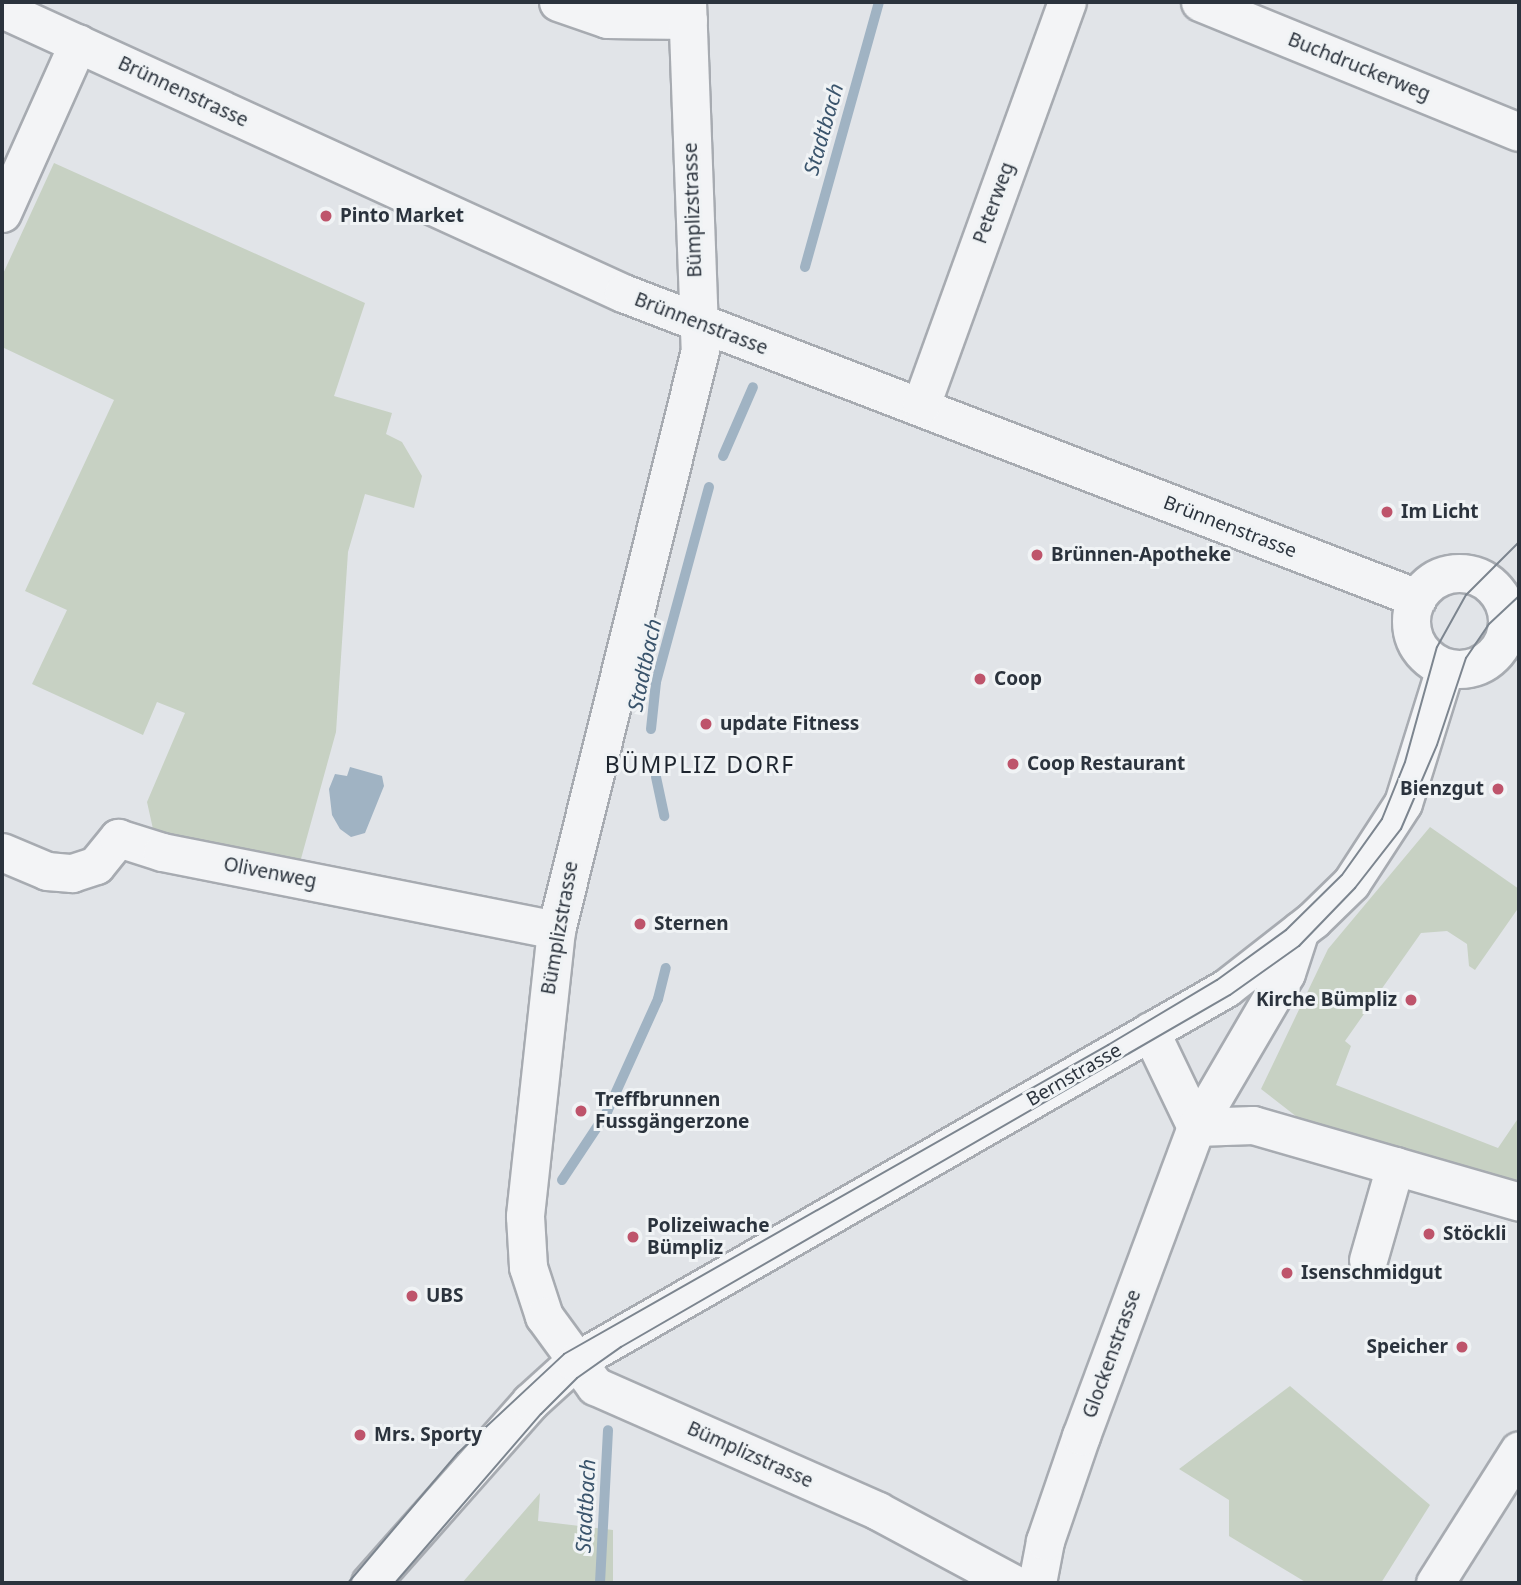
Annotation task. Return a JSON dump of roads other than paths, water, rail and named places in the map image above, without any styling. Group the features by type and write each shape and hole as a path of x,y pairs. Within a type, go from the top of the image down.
{"street":[{"path":"558,2 607,19 687,11"},
{"name":"Peterweg","path":"921,405 1067,2"},
{"name":"Buchdruckerweg","path":"1200,2 1519,132"},
{"name":"Brünnenstrasse","path":"2,9 698,324 921,405 1077,470 1417,598"},
{"name":"Bümplizstrasse","path":"687,11 700,350 556,930 524,1244 535,1296 574,1362 594,1386 878,1511 1012,1583"},
{"path":"2,213 78,43"},
{"path":"1456,573 1508,582 1508,624 1499,649 1477,666 1445,668 1424,655 1413,637 1411,615 1417,598 1436,579 1456,573"},
{"name":"Bernstrasse","path":"370,1583 530,1402 574,1362 1226,988 1300,930 1351,883 1391,827 1411,781 1445,668"},
{"name":"Olivenweg","path":"2,852 39,869 72,873 96,865 118,838 162,852 556,930"},
{"name":"Glockenstrasse","path":"1037,1583 1045,1541 1081,1436 1196,1127 1286,973 1300,930"},
{"path":"1150,1031 1196,1127 1253,1125 1519,1202"},
{"path":"1368,1260 1395,1166"},
{"path":"1435,1583 1519,1450"}],"water":[{"path":"350,767 382,776 384,786 365,833 351,837 340,829 332,815 329,789 335,774 347,776"}],"waterway":[{"name":"Stadtbach","path":"805,267 879,2"},
{"name":"Stadtbach","path":"723,456 753,387"},
{"name":"Stadtbach","path":"651,729 656,682 709,487"},
{"name":"Stadtbach","path":"656,777 664,816"},
{"name":"Stadtbach","path":"562,1180 607,1112 658,999 666,968"},
{"name":"Stadtbach","path":"600,1583 608,1430"}],"tram line":[{"path":"348,1583 458,1453 564,1354 1108,1045 1217,980 1286,930 1342,875 1382,819 1405,762 1437,647 1466,595 1519,542"},
{"path":"395,1583 541,1414 577,1378 621,1347 1230,995 1299,946 1355,888 1401,829 1437,745 1466,658 1489,624 1519,596"}],"place":[{"name":"Pinto Market","path":"326,216"},
{"name":"Im Licht","path":"1387,512"},
{"name":"Brünnen-Apotheke","path":"1037,555"},
{"name":"Coop","path":"980,679"},
{"name":"update Fitness","path":"706,724"},
{"name":"Coop Restaurant","path":"1013,764"},
{"name":"Bienzgut","path":"1498,789"},
{"name":"Sternen","path":"640,924"},
{"name":"Kirche Bümpliz","path":"1411,1000"},
{"name":"Treffbrunnen Fussgängerzone","path":"581,1111"},
{"name":"Stöckli","path":"1429,1234"},
{"name":"Polizeiwache Bümpliz","path":"633,1237"},
{"name":"Isenschmidgut","path":"1287,1273"},
{"name":"UBS","path":"412,1296"},
{"name":"Speicher","path":"1462,1347"},
{"name":"Mrs. Sporty","path":"360,1435"}],"district":[{"name":"BÜMPLIZ DORF","path":"700,764"}]}
